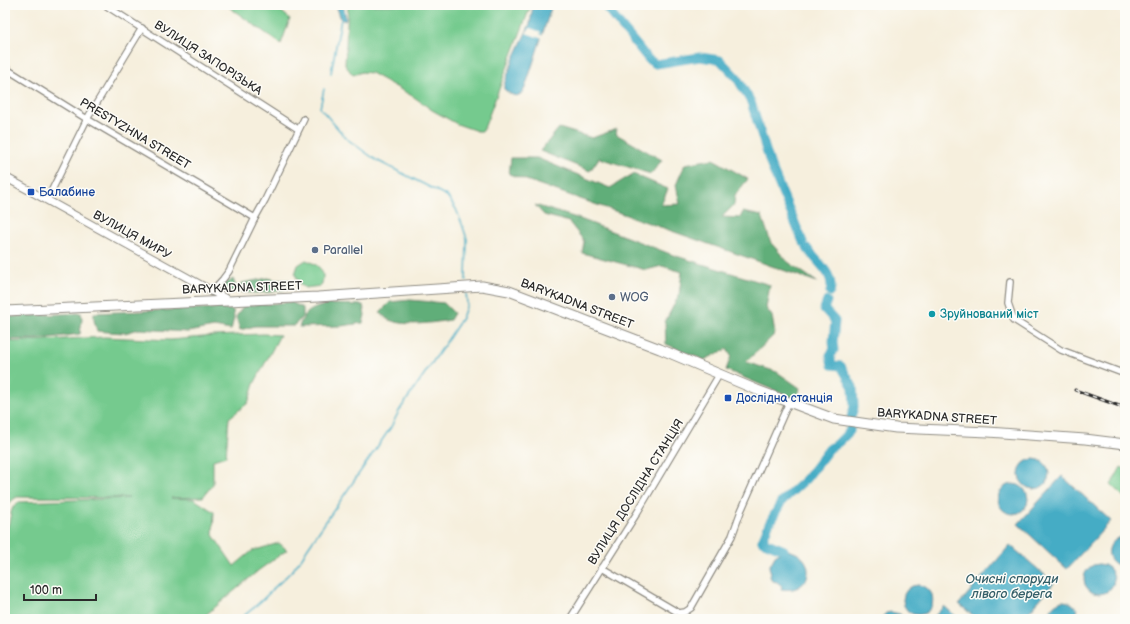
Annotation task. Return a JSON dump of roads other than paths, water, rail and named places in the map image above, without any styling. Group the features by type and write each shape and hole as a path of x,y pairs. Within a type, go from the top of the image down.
{"main road":[{"name":"BARYKADNA STREET","path":"5,310 318,297 482,286 509,291 660,349 719,375 834,419 896,428 1085,438 1125,444"}],"street":[{"name":"ВУЛИЦЯ ЗАПОРІЗЬКА","path":"105,5 298,129"},
{"path":"47,200 87,119 142,28"},
{"name":"PRESTYZHNA STREET","path":"5,68 87,119 255,218"},
{"path":"211,292 229,271 304,118"},
{"name":"ВУЛИЦЯ МИРУ","path":"5,177 211,292 228,300"},
{"path":"1010,282 1008,303 1014,320 1060,350 1125,374"},
{"name":"ВУЛИЦЯ ДОСЛІДНА СТАНЦІЯ","path":"570,619 637,513 719,375"},
{"path":"602,568 679,613 685,612 691,608 732,536 741,511 789,402"}],"water":[{"path":"336,5 343,5 346,18 345,21 341,19"},
{"path":"533,5 552,5 525,88 523,92 515,96 504,89 504,85 513,60 530,24"},
{"path":"1034,459 1040,460 1048,468 1048,480 1040,488 1034,489 1028,488 1020,480 1019,474 1020,468 1028,460"},
{"path":"1062,476 1111,521 1067,569 1018,524"},
{"path":"1013,484 1019,485 1027,493 1027,505 1019,513 1013,514 1007,513 999,505 998,499 999,493 1007,485"},
{"path":"1121,537 1125,537 1125,566 1118,565 1113,562 1109,554 1111,544"},
{"name":"Очисні споруди лівого берега","path":"1010,545 1054,583 1023,619 977,619 959,604"},
{"path":"784,550 795,552 803,558 807,565 808,572 806,580 801,586 792,589 781,589 782,586 777,582 772,581 770,576 771,573 769,567 775,556"},
{"path":"1099,564 1105,565 1113,573 1113,585 1105,593 1099,594 1093,593 1085,585 1084,579 1085,573 1093,565"},
{"path":"918,585 924,586 932,594 932,606 924,614 918,615 912,614 904,606 903,600 904,594 912,586"},
{"path":"1062,601 1069,602 1076,608 1078,619 1050,619 1052,607"},
{"path":"944,606 959,619 932,619"},
{"path":"891,612 900,614 905,619 880,619 886,613"}],"waterway":[{"path":"604,5 649,60 656,64 700,57 720,60 737,78 751,102 771,166 803,242"},
{"path":"331,73 341,19"},
{"path":"324,89 320,108 347,139 376,160 447,196 456,209 467,239 466,280"},
{"path":"807,248 828,274 831,286 830,292"},
{"path":"240,619 263,600 297,565 391,427 399,411 462,318 467,304 466,292"},
{"path":"827,301 824,309 835,321 833,342 834,350 830,355 832,365 841,366 853,387 854,407 851,417"},
{"path":"784,550 762,541 769,524 782,501 806,479 829,449 850,431 850,426"}],"railway":[{"path":"1075,390 1125,408"}],"place":[{"name":"Балабине","path":"31,192"},
{"name":"Parallel","path":"315,250"},
{"name":"WOG","path":"612,297"},
{"name":"Зруйнований міст","path":"932,314"},
{"name":"Дослідна станція","path":"728,398"}]}
